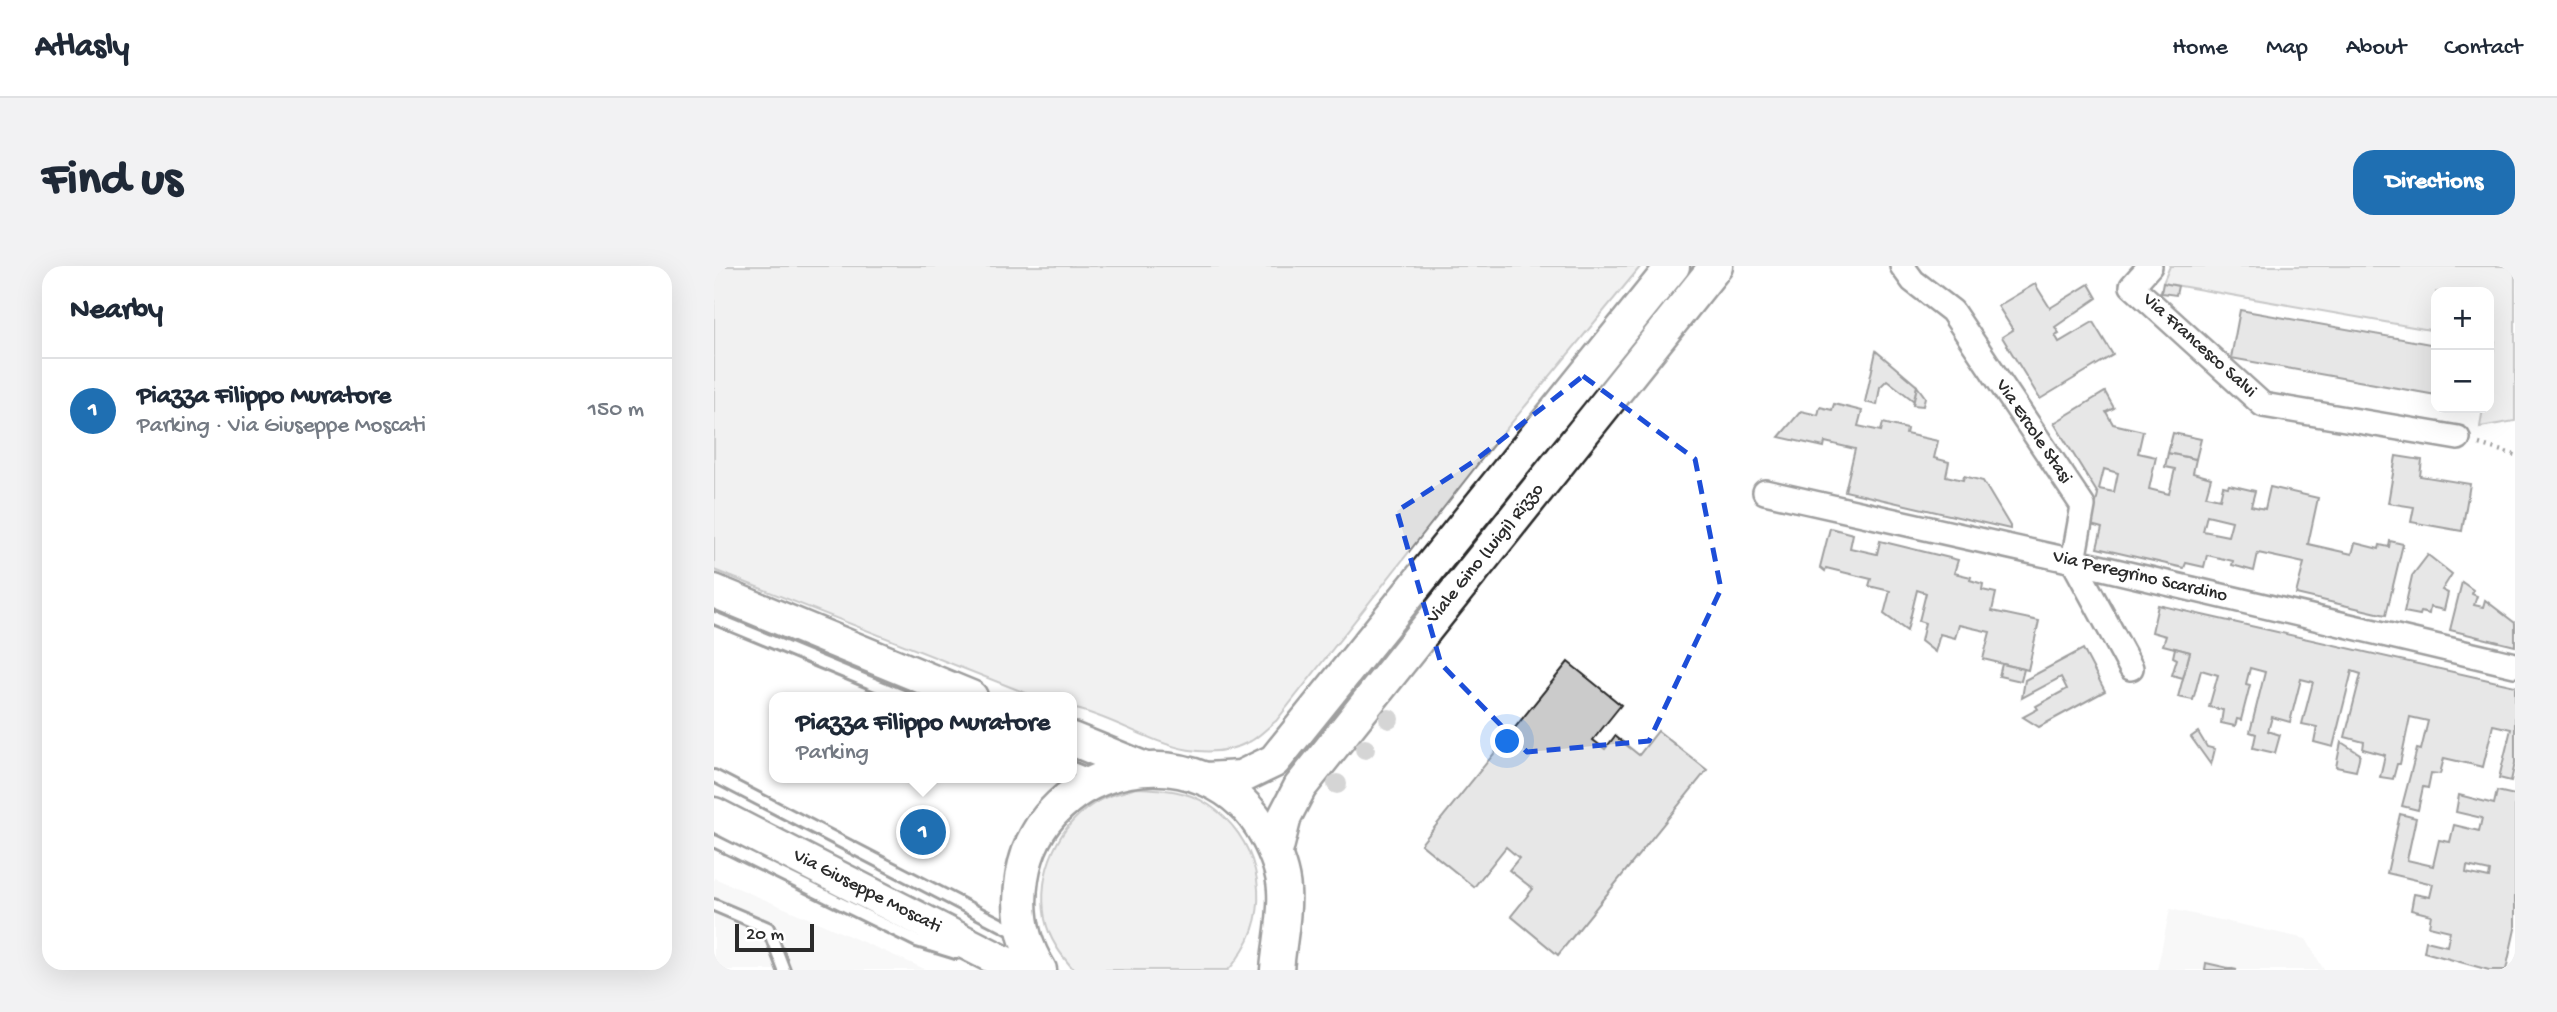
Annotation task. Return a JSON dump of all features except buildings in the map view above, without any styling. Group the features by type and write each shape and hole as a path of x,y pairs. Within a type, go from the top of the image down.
{"street":[{"name":"Viale Gino (Luigi) Rizzo","path":"1206,779 1241,777 1274,761 1673,266"},
{"name":"Viale Gino (Luigi) Rizzo","path":"1276,852 1285,816 1300,787 1716,266"},
{"name":"Via Ercole Stasi","path":"1902,266 1913,281 1952,311 2082,506 2074,561"},
{"name":"Via Francesco Salvi","path":"2150,266 2132,286 2263,405 2458,438"},
{"name":"Via Peregrino Scardino","path":"1765,492 2515,664"},
{"path":"2074,561 2130,668"},
{"path":"714,592 959,692"},
{"path":"1077,741 1143,768"},
{"path":"1040,970 1024,936 1019,898 1024,861 1041,827 1085,773 1143,768 1175,770 1206,779 1235,797 1259,822 1276,852 1284,890 1278,970"},
{"name":"Via Giuseppe Moscati","path":"714,814 1019,970"},
{"path":"1263,970 1268,964 1281,929"}],"lane":[{"path":"714,618 893,692"},
{"path":"714,776 1024,936"},
{"path":"714,841 917,940 1011,970"},
{"path":"714,905 768,928 784,970"}],"path":[{"path":"2458,438 2515,455"}],"highlighted area":[{"path":"1583,376 1695,459 1721,589 1649,741 1527,752 1441,664 1397,511 1473,462"}],"shaded area":[{"path":"714,266 1641,266 1489,450 1276,721 1258,737 1227,750 1204,752 1160,742 1077,710 1077,692 1023,692 714,570"},
{"path":"2170,266 2515,266 2515,421 2480,427 2482,413 2494,413 2494,287 2431,287 2431,330 2163,283"},
{"path":"1136,788 1174,791 1201,800 1225,818 1248,851 1255,870 1257,910 1253,929 1244,948 1228,970 1074,970 1053,940 1045,919 1043,902 1044,884 1053,851 1072,822 1085,810 1100,800"},
{"path":"714,878 831,928 927,970 714,970"},
{"path":"2170,909 2306,939 2324,970 2157,970"}],"place":[{"name":"Piazza Filippo Muratore","path":"923,832"}]}
